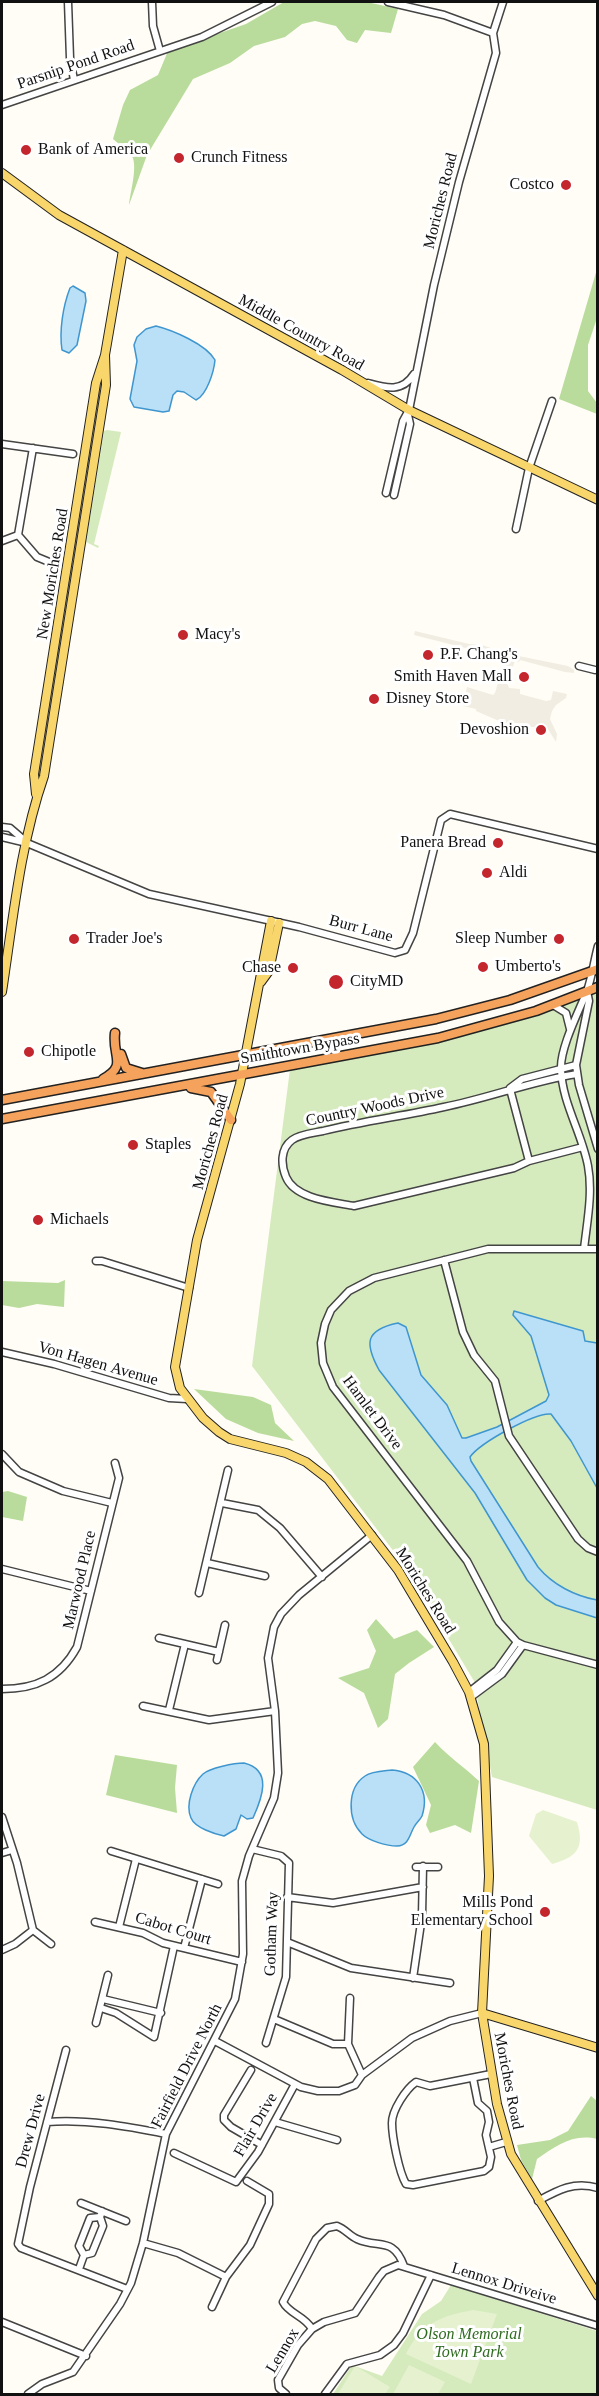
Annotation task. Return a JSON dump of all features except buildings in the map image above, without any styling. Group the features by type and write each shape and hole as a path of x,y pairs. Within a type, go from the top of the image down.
{"highway":[{"name":"Smithtown Bypass","path":"2,1100 456,1015 510,1000 595,970"},
{"name":"Smithtown Bypass","path":"2,1119 438,1038 498,1023 553,1005 597,987"},
{"path":"95,1083 117,1069 115,1034 126,1068 145,1074"},
{"path":"170,1088 199,1088 208,1091 217,1098 231,1120"}],"main road":[{"name":"Middle Country Road","path":"2,173 59,215 358,380 409,413 597,500"},
{"name":"New Moriches Road","path":"2,992 12,919 36,799 44,776 106,385 105,355 123,250"},
{"name":"Moriches Road","path":"275,922 261,971 261,982 231,1120 197,1240 175,1367 180,1388 187,1399 219,1432 230,1439 286,1454 306,1462 328,1479 398,1570 470,1695 484,1744 489,1876 482,2013 491,2074 506,2142 538,2201 597,2296"},
{"path":"482,2013 597,2048"}],"street":[{"path":"68,2 70,58 74,80"},
{"path":"152,2 153,26 160,51"},
{"name":"Parsnip Pond Road","path":"2,105 202,37 272,2"},
{"path":"388,2 444,15 494,33"},
{"name":"Moriches Road","path":"390,494 403,421 409,413 459,182 496,54 494,33 503,2"},
{"path":"358,380 388,389 396,388 412,378 417,368"},
{"path":"516,529 529,468 552,401"},
{"path":"2,444 73,454"},
{"path":"33,448 18,535 31,552 40,559 54,564"},
{"path":"2,541 18,535"},
{"path":"579,666 595,670"},
{"name":"Burr Lane","path":"27,843 149,894 275,922 395,953 405,950 413,933 441,820 450,814 597,849"},
{"path":"2,827 10,828 27,843"},
{"path":"2,837 27,843"},
{"path":"584,1249 589,1195 588,1167 560,1068 570,1032 595,970 597,946"},
{"path":"587,991 590,1001 576,1065 597,1149"},
{"path":"553,1005 568,1016 570,1032"},
{"name":"Country Woods Drive","path":"510,1089 522,1079 576,1065"},
{"name":"Country Woods Drive","path":"577,1074 445,1107 359,1122 306,1135 292,1140 284,1149 282,1160 288,1183 294,1190 332,1202 354,1206 514,1168 529,1161 583,1148"},
{"path":"510,1089 529,1161"},
{"path":"589,1195 597,1196"},
{"name":"Hamlet Drive","path":"520,1644 499,1622 468,1561 333,1387 323,1363 321,1343 331,1310 349,1292 374,1278 499,1248 597,1249"},
{"path":"444,1260 463,1332 474,1355 495,1382 509,1436 578,1539 597,1552"},
{"path":"96,1262 102,1261 189,1288"},
{"name":"Von Hagen Avenue","path":"2,1352 54,1364 169,1398 187,1399"},
{"path":"2,1454 19,1472 58,1489 112,1503"},
{"name":"Marwood Place","path":"2,1689 36,1685 52,1678 68,1662 80,1638 118,1478 115,1463"},
{"path":"199,1593 228,1470"},
{"path":"222,1503 258,1510 280,1528 322,1577"},
{"name":"Fairfield Drive North","path":"28,2394 42,2384 73,2372 86,2356 128,2289 136,2271 143,2243 166,2134 235,1999 242,1962 242,1881 252,1849 269,1811 276,1786 278,1761 275,1711 268,1658 274,1627 290,1604 372,1535"},
{"path":"207,1563 265,1576"},
{"path":"2,1569 92,1591"},
{"path":"217,1660 225,1625"},
{"path":"159,1638 219,1652"},
{"path":"170,1710 185,1644"},
{"path":"470,1695 502,1674 520,1644 597,1665"},
{"path":"143,1707 170,1710 210,1720 275,1711"},
{"path":"2,1817 33,1930 51,1944"},
{"name":"Gotham Way","path":"252,1849 281,1856 289,1863 286,1977 266,2043"},
{"path":"2,1854 12,1850"},
{"path":"111,1851 218,1884"},
{"path":"119,1927 136,1859"},
{"path":"413,1978 422,1916 423,1887 420,1866 438,1867"},
{"path":"184,1948 202,1879"},
{"path":"287,1897 333,1903 423,1887"},
{"name":"Cabot Court","path":"95,1922 143,1933 174,1946 242,1962"},
{"path":"2,1950 15,1944 33,1930"},
{"path":"286,1942 351,1968 450,1983"},
{"path":"101,2008 116,2013 153,2037 174,1946"},
{"path":"96,2023 108,1975"},
{"path":"350,1998 348,2044 362,2075"},
{"path":"103,1999 160,2013"},
{"path":"215,2041 295,2084 318,2091 339,2091 355,2085 362,2075 420,2034 450,2021 482,2013"},
{"path":"274,2019 333,2044 348,2044"},
{"name":"Drew Drive","path":"66,2050 30,2187 18,2244 21,2248 128,2289"},
{"path":"251,2070 224,2115 224,2120 231,2127 262,2145"},
{"path":"473,2078 478,2103 487,2111 489,2122 486,2135 491,2163 484,2171 413,2185 404,2181 392,2123 393,2115 409,2087 416,2082 430,2086 491,2074"},
{"name":"Flair Drive","path":"174,2153 236,2182 262,2145 295,2084"},
{"path":"47,2122 77,2120 166,2134"},
{"path":"275,2122 337,2140"},
{"path":"489,2147 506,2142"},
{"path":"212,2307 226,2277 250,2245 269,2204 269,2194 247,2181"},
{"path":"538,2201 571,2185 579,2184 597,2188"},
{"path":"81,2204 101,2214 126,2221"},
{"path":"79,2269 84,2255 79,2246 90,2218 101,2214"},
{"path":"84,2255 92,2253 103,2226 101,2214"},
{"path":"312,2330 301,2316 287,2308 283,2302 311,2246 327,2228 337,2226 357,2239 389,2246 399,2253 404,2266"},
{"path":"143,2243 178,2253 226,2277"},
{"name":"Lennox Driveive","path":"404,2266 597,2326"},
{"name":"Lennox","path":"286,2394 279,2388 278,2380 298,2344 324,2322 356,2313 384,2271 391,2267 404,2266"},
{"path":"325,2394 347,2364 380,2355 394,2345 403,2333 431,2275"},
{"path":"2,2322 86,2356"}],"green space":[{"path":"284,2 367,2 398,9 391,33 365,30 357,43 347,40 336,26 315,21 302,24 285,37 254,46 230,63 193,79 147,155 129,205 134,161 132,156 113,139 130,90 158,75 168,51 246,24"},
{"path":"597,269 597,318 588,345 588,391 597,403 597,414 559,399"},
{"path":"104,431 121,432 94,544 99,546 98,548 86,542"},
{"path":"597,986 597,1810 492,1777 474,1681 405,1566 252,1366 290,1069 514,1019"},
{"path":"65,1280 64,1307 37,1304 19,1308 2,1305 2,1281 58,1283"},
{"path":"194,1389 253,1397 271,1405 275,1423 294,1441 258,1433 226,1419"},
{"path":"8,1491 27,1497 23,1521 2,1517 2,1492"},
{"path":"376,1619 394,1639 417,1630 434,1647 395,1674 388,1719 378,1728 364,1693 338,1678 369,1668 376,1651 367,1630"},
{"path":"435,1742 479,1781 471,1833 455,1825 430,1833 426,1825 431,1805 413,1767"},
{"path":"115,1755 177,1765 175,1788 177,1813 106,1795"},
{"path":"543,1810 577,1822 579,1831 580,1839 577,1850 568,1858 552,1864 529,1836 536,1814"},
{"path":"591,2096 597,2101 597,2139 572,2139 551,2150 537,2159 532,2179 521,2160 517,2145 550,2140 568,2131"},
{"name":"Olson Memorial Town Park","path":"451,2285 597,2331 597,2394 333,2394 352,2365 382,2376 422,2314 441,2301"},
{"path":"473,2310 497,2314 471,2384 406,2354 425,2328 442,2318"},
{"path":"409,2365 445,2382 438,2394 393,2394"},
{"path":"355,2366 390,2387 385,2394 338,2394"}],"shaded area":[{"path":"415,631 568,666 574,670 574,673 565,672 520,660 515,661 507,683 509,688 520,689 520,694 546,701 551,700 553,691 567,694 566,698 556,705 550,719 557,734 556,742 546,726 530,727 512,723 511,726 506,725 506,721 499,721 476,709 463,706 467,687 493,695 495,693 505,658 414,635"}],"water":[{"path":"73,286 85,293 86,301 77,345 69,353 62,350 61,327 70,288"},
{"path":"156,326 197,343 215,360 209,382 200,397 196,400 184,392 177,391 173,395 169,411 163,412 134,407 130,399 137,361 134,345 137,337 146,329"},
{"path":"514,1311 583,1331 585,1341 597,1343 597,1488 571,1441 551,1414 521,1423 496,1437 476,1451 470,1457 471,1461 538,1567 565,1589 597,1600 597,1618 556,1605 545,1598 527,1580 475,1493 379,1370 371,1353 370,1339 373,1334 398,1323 406,1327 421,1375 447,1405 462,1438 466,1438 497,1427 546,1401 549,1395 531,1336 513,1315"},
{"path":"244,1763 259,1772 262,1778 262,1794 253,1818 247,1819 241,1815 236,1829 224,1836 206,1830 193,1822 189,1807 193,1788 199,1778 216,1768"},
{"path":"392,1770 415,1779 423,1791 424,1799 422,1816 410,1837 406,1842 397,1846 378,1843 365,1837 357,1828 351,1804 355,1788 365,1776"}],"place":[{"name":"Bank of America","path":"26,150"},
{"name":"Crunch Fitness","path":"179,158"},
{"name":"Costco","path":"566,185"},
{"name":"Macy's","path":"183,635"},
{"name":"P.F. Chang's","path":"428,655"},
{"name":"Smith Haven Mall","path":"524,677"},
{"name":"Disney Store","path":"374,699"},
{"name":"Devoshion","path":"541,730"},
{"name":"Panera Bread","path":"498,843"},
{"name":"Aldi","path":"487,873"},
{"name":"Trader Joe's","path":"74,939"},
{"name":"Sleep Number","path":"559,939"},
{"name":"Umberto's","path":"483,967"},
{"name":"Chase","path":"293,968"},
{"name":"CityMD","path":"336,982"},
{"name":"Chipotle","path":"29,1052"},
{"name":"Staples","path":"133,1145"},
{"name":"Michaels","path":"38,1220"},
{"name":"Mills Pond Elementary School","path":"545,1912"}]}
